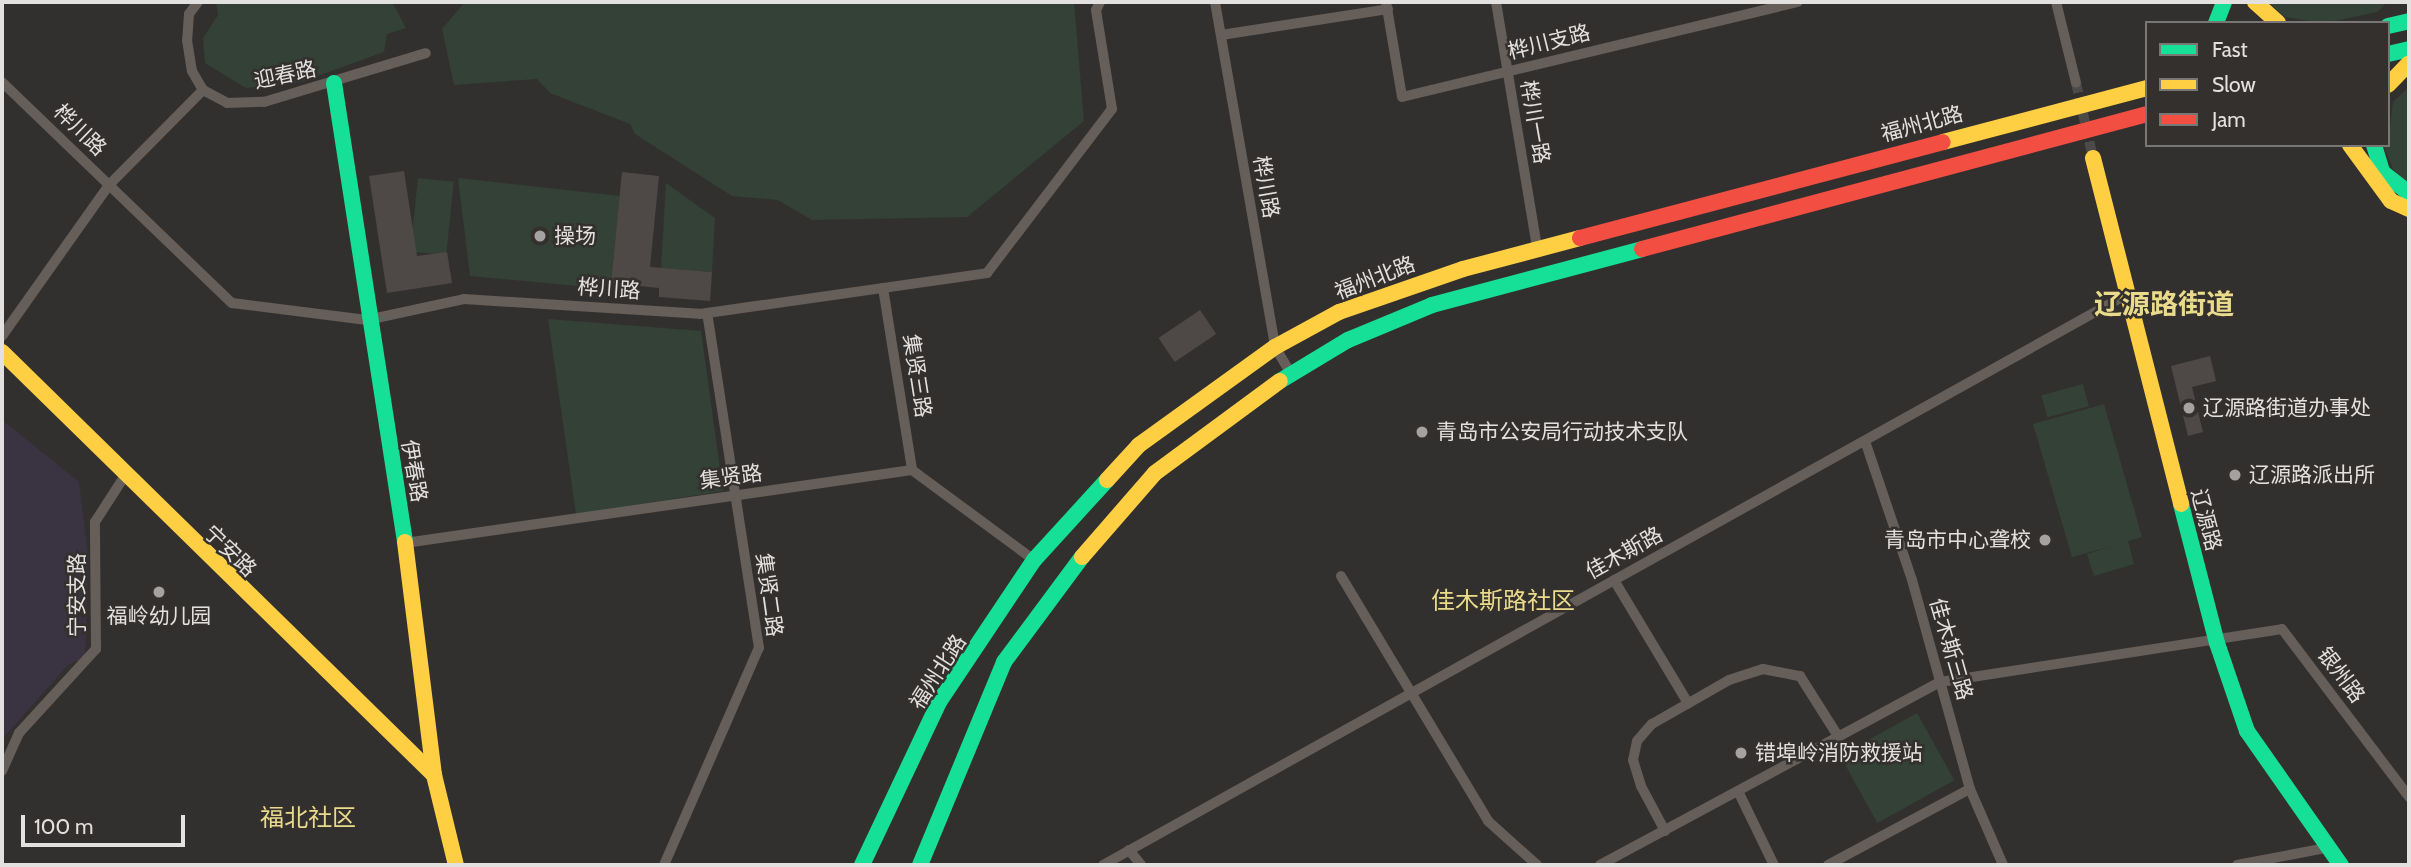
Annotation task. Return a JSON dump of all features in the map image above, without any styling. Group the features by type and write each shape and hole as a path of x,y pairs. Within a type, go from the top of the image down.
{"main road":[{"path":"2217,21 2224,2"},
{"path":"2255,2 2276,21"},
{"path":"2390,25 2408,21"},
{"path":"2390,54 2409,49"},
{"path":"2390,83 2409,63"},
{"name":"伊春路","path":"334,83 367,320 405,543 433,775 456,865"},
{"name":"福州北路","path":"862,865 939,702 1034,561 1139,445 1275,347 1339,313 1537,248 2145,89"},
{"path":"920,865 1004,662 1061,580 1155,473 1249,399 1348,340 1432,305 2145,115"},
{"path":"2351,147 2391,201 2409,209"},
{"path":"2375,147 2382,172 2409,193"},
{"name":"辽源路","path":"2094,158 2126,295 2217,643 2247,731 2326,848 2341,865"},
{"name":"宁安路","path":"2,352 124,477 433,775"}],"street":[{"path":"2,335 110,185 203,90 192,71 187,40 189,14 198,2"},
{"name":"桦川路","path":"2,82 232,303 367,320 464,299 707,313 987,273 1112,109 1096,10 1100,2"},
{"name":"桦川路","path":"1215,2 1275,347 1291,374"},
{"name":"桦川一路","path":"1496,2 1537,248"},
{"name":"桦川支路","path":"1387,6 1402,97 1798,2"},
{"path":"2056,2 2076,83"},
{"path":"1221,35 1387,6"},
{"name":"迎春路","path":"203,90 227,103 264,102 426,53"},
{"name":"集贤三路","path":"883,288 912,470"},
{"name":"佳木斯路","path":"1103,865 2126,295"},
{"name":"集贤二路","path":"664,865 758,648 707,313"},
{"name":"佳木斯三路","path":"1865,441 1940,682 1970,789 2003,865"},
{"path":"912,470 1034,561"},
{"name":"集贤路","path":"405,543 912,470"},
{"name":"宁安支路","path":"2,771 19,733 96,649 95,522 124,477"},
{"path":"1341,576 1409,694 1488,821 1537,865"},
{"path":"1614,580 1688,703"},
{"name":"银州路","path":"2217,643 2282,629 2409,797"},
{"path":"1600,865 1940,682 2217,643"},
{"path":"1665,831 1633,760 1637,741 1652,724 1688,703 1749,671 1783,671 1811,687 1838,736"},
{"path":"1828,865 1970,789"},
{"path":"1738,791 1774,865"},
{"path":"2237,865 2326,848"},
{"path":"1129,850 1141,865"}],"shaded area":[{"path":"2,420 79,482 88,554 85,658 69,664 2,739"}],"green space":[{"path":"216,2 392,2 406,28 387,34 384,52 298,83 246,88 205,63 203,38 218,15"},
{"path":"465,2 1074,2 1084,121 967,217 812,220 778,200 732,196 635,134 630,124 550,93 537,79 454,85 442,29"},
{"path":"2268,2 2387,2 2377,12 2334,21 2285,17"},
{"path":"2409,87 2409,185 2393,169 2384,147 2390,147 2393,102"},
{"path":"418,178 454,182 446,255 410,252"},
{"name":"操场","path":"458,178 620,196 610,289 470,276"},
{"path":"666,183 715,218 712,272 661,268"},
{"path":"548,319 701,331 723,491 576,514"},
{"path":"2083,384 2089,406 2047,417 2041,395"},
{"path":"2104,404 2142,537 2128,541 2134,564 2094,576 2087,554 2116,545 2072,557 2033,424"},
{"path":"1917,713 1954,780 1877,823 1840,756"}],"building":[{"path":"404,171 417,256 447,252 452,283 387,293 369,176"},
{"path":"622,172 659,176 650,267 712,272 710,301 659,297 659,288 611,283"},
{"path":"1200,310 1216,334 1175,362 1159,338"},
{"name":"辽源路街道办事处","path":"2210,356 2216,381 2192,387 2203,432 2188,436 2171,366"}],"tunnel":[{"path":"2076,83 2093,158"}],"traffic: fast":[{"path":"2217,21 2224,2"},
{"path":"2390,26 2409,21"},
{"path":"2390,54 2409,49"},
{"path":"334,83 405,542"},
{"path":"2375,147 2382,172 2409,193"},
{"path":"1280,381 1348,340 1432,305 1642,249"},
{"path":"862,865 939,702 1034,560 1107,480"},
{"path":"2181,504 2217,643 2247,731 2341,865"},
{"path":"920,865 1004,662 1082,557"}],"traffic: slow":[{"path":"2255,2 2276,21"},
{"path":"2390,83 2409,63"},
{"path":"1943,142 2145,89"},
{"path":"2351,147 2391,201 2409,209"},
{"path":"2093,158 2181,504"},
{"path":"1107,480 1139,445 1275,347 1339,312 1463,269 1580,238"},
{"path":"2,352 434,775"},
{"path":"1082,557 1155,473 1280,381"},
{"path":"405,542 434,775 456,865"}],"traffic: jam":[{"path":"1642,249 2145,115"},
{"path":"1580,238 1943,142"}],"place":[{"name":"操场","path":"540,236"},
{"name":"辽源路街道办事处","path":"2189,408"},
{"name":"青岛市公安局行动技术支队","path":"1422,432"},
{"name":"辽源路派出所","path":"2235,475"},
{"name":"青岛市中心聋校","path":"2045,540"},
{"name":"福岭幼儿园","path":"159,592"},
{"name":"错埠岭消防救援站","path":"1741,753"}],"district":[{"name":"辽源路街道","path":"2164,304"},
{"name":"佳木斯路社区","path":"1503,601"},
{"name":"福北社区","path":"308,818"}]}
